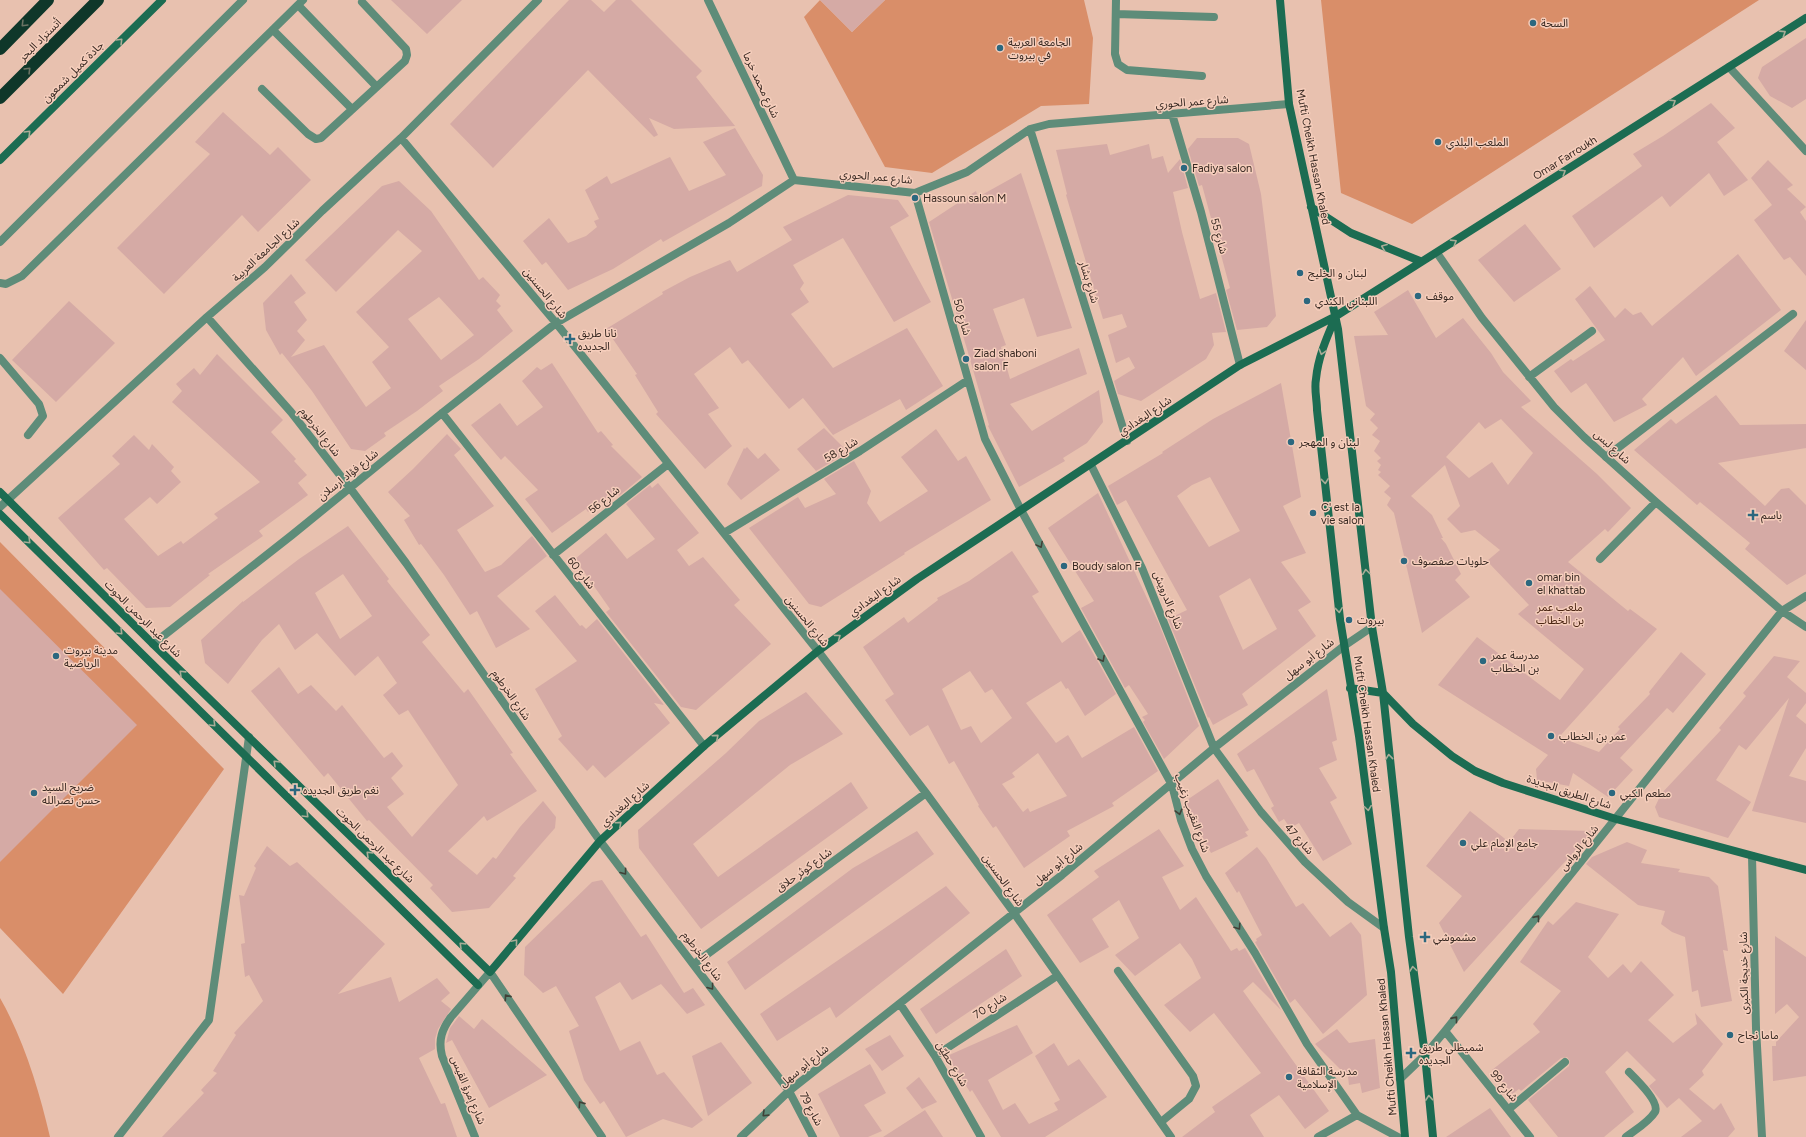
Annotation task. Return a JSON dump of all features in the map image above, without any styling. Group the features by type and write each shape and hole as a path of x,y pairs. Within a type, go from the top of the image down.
{"highway":[{"path":"0,49 48,0"},
{"name":"أتستراد البحر","path":"0,98 98,0"}],"street":[{"name":"جادة كميل شمعون","path":"0,160 162,0"},
{"path":"0,242 243,0"},
{"name":"شارع الجامعة العربية","path":"0,507 206,317 265,267 322,211 401,138 538,0"},
{"name":"شارع محمد خرما","path":"708,0 794,180"},
{"path":"1116,0 1115,54 1118,64 1127,70 1202,76"},
{"name":"Mufti Cheikh Hassan Khaled","path":"1280,0 1289,104 1336,316 1372,627 1383,693 1409,937 1425,1055 1433,1137"},
{"path":"262,89 308,134 316,139 321,138 404,60 408,54 406,49 362,2"},
{"path":"2,286 22,276 301,3 376,86"},
{"path":"1116,14 1214,17"},
{"name":"Omar Farroukh","path":"1336,316 1420,261 1437,253 1806,18"},
{"path":"272,30 352,109"},
{"path":"1729,67 1806,151"},
{"name":"شارع عمر الحوري","path":"794,180 915,193 967,172 1030,129 1049,124 1289,104"},
{"name":"شارع 55","path":"1172,114 1201,212 1240,365"},
{"name":"شارع بشار","path":"1030,129 1127,441"},
{"name":"شارع الحسنين","path":"401,138 556,323 818,651 926,793 1014,913 1171,1137"},
{"path":"556,323 729,223 794,180"},
{"name":"شارع 50","path":"915,193 985,439 1021,510"},
{"path":"1311,206 1358,236 1420,261"},
{"name":"شارع لبس","path":"1437,253 1482,318 1554,407 1656,502 1782,611 1806,627"},
{"path":"1606,457 1793,314"},
{"name":"Mufti Cheikh Hassan Khaled","path":"1336,316 1323,348 1315,380 1340,619 1359,736 1391,972 1405,1137"},
{"name":"شارع البغدادي","path":"490,972 600,841 704,746 818,651 917,579 1240,365 1336,316"},
{"name":"شارع الخرطوم","path":"206,317 291,412 350,488 406,563 600,841 789,1092"},
{"name":"شارع فؤاد ارسلان","path":"153,644 292,535 442,413 556,323"},
{"path":"1529,377 1592,331"},
{"path":"0,358 39,404 43,416 28,435"},
{"name":"شارع 58","path":"724,533 860,451 968,380"},
{"name":"شارع 60","path":"442,413 704,746"},
{"name":"شارع 56","path":"553,555 668,464"},
{"name":"شارع الدرويش","path":"1091,465 1142,568 1214,748"},
{"name":"شارع عبد الرحمن الحوت","path":"0,492 153,644 490,972 602,1137"},
{"path":"1600,559 1656,502"},
{"name":"شارع النقيب زغيب","path":"1021,510 1172,785 1181,820 1192,849 1206,876 1255,953 1307,1044 1357,1114 1398,1137"},
{"path":"0,514 478,985"},
{"name":"شارع الرواس","path":"1400,1079 1425,1055 1445,1031 1616,820 1782,611 1806,596"},
{"name":"شارع أبو سهل","path":"742,1137 789,1092 1014,913 1172,785 1214,748 1344,646 1372,627"},
{"path":"1350,688 1383,693"},
{"name":"شارع الطريق الجديدة","path":"1383,693 1412,724 1452,756 1475,771 1503,783 1616,820 1806,870"},
{"path":"118,1137 209,1020 248,737"},
{"name":"شارع 47","path":"1214,748 1261,812 1296,852 1348,902 1384,928"},
{"name":"شارع كوثر حلاق","path":"694,964 926,793"},
{"name":"شارع خديجة الكبرى","path":"1752,856 1756,1028 1762,1137"},
{"path":"1118,971 1193,1076 1196,1086 1189,1099 1161,1122"},
{"name":"شارع إمرؤ القيس","path":"475,1137 439,1047 440,1039 446,1024 490,972"},
{"name":"شارع 70","path":"935,1056 1057,976"},
{"name":"شارع حطيّن","path":"900,1004 935,1056 981,1137"},
{"name":"شارع 99","path":"1445,1031 1530,1137"},
{"path":"1509,1109 1565,1062"},
{"path":"1626,1137 1656,1111 1656,1107 1641,1084 1629,1072"},
{"name":"شارع 79","path":"789,1092 813,1137"},
{"path":"1318,1137 1357,1114"}],"shaded area":[{"path":"820,0 852,32 885,0 1084,0 1093,38 1089,104 1041,106 932,173 885,167 804,17"},
{"name":"الملعب البلدي","path":"1321,0 1759,0 1412,224 1341,193"},
{"name":"مدينة بيروت الرياضية","path":"0,542 224,769 63,994 0,928"},
{"path":"0,998 9,1014 30,1066 50,1137 0,1137"}],"building":[{"path":"391,0 462,0 427,34"},
{"path":"569,0 591,0 604,12 616,0 631,0 702,71 696,77 735,126 674,129 649,118 658,135 654,137 588,70 493,168 450,124"},
{"path":"820,0 885,0 852,32"},
{"path":"1806,38 1806,99 1792,108 1770,96 1758,78 1762,67"},
{"path":"1711,103 1735,128 1717,142 1748,180 1724,196 1709,173 1670,207 1662,196 1594,248 1572,216 1642,166 1633,154 1663,136"},
{"path":"223,112 270,155 278,147 311,180 258,232 242,215 164,294 117,248 210,154 195,142"},
{"path":"735,128 763,175 762,186 663,242 661,239 613,269 568,290 546,262 542,265 523,241 549,218 568,243 586,236 597,227 594,221 599,219 585,190 607,176 611,184 670,157 689,191 726,175 703,142"},
{"path":"1197,138 1238,138 1249,144 1261,194 1276,316 1267,327 1237,330 1226,290 1230,288 1202,185 1199,186 1188,149"},
{"path":"1107,144 1110,155 1149,144 1152,159 1163,156 1168,173 1180,159 1188,188 1173,192 1182,232 1200,299 1216,293 1226,332 1212,333 1214,345 1206,359 1141,401 1118,394 1114,381 1135,368 1129,357 1116,363 1108,335 1127,327 1122,314 1103,319 1066,195 1056,150"},
{"path":"1768,160 1793,185 1787,189 1806,207 1800,212 1806,221 1806,276 1790,257 1784,260 1754,220 1772,205 1751,178"},
{"path":"1021,173 1072,328 1037,337 1024,298 993,309 1006,345 1001,347 1010,379 1079,348 1087,374 1010,404 1032,431 1099,390 1103,422 1087,443 1063,458 1065,461 1019,487 988,426 989,425 929,222 976,191 978,197"},
{"path":"399,181 431,211 479,280 483,277 500,295 496,301 501,306 497,310 513,331 479,359 439,386 443,391 417,411 384,433 386,436 365,451 351,449 312,391 282,353 280,355 266,330 263,303 291,274 306,293 294,302 307,320 297,331 305,340 291,357 324,345 366,407 391,388 372,362 389,347 356,312 422,251 398,230 336,292 305,260 382,186","holes":["439,297 474,335 441,360 408,319"]},
{"path":"848,195 898,200 909,216 890,227 931,302 894,322 843,238 793,265 804,283 800,289 809,302 791,314 833,368 907,328 943,386 906,410 900,399 833,435 803,398 789,409 748,360 742,364 730,347 694,374 719,408 708,414 732,446 705,469 656,414 658,412 635,375 637,374 606,329 663,294 662,292 690,277 730,260 737,272 792,240 783,227"},
{"path":"1525,224 1561,269 1514,302 1478,260"},
{"path":"1738,254 1781,310 1696,376 1683,357 1642,399 1647,405 1614,422 1586,383 1571,393 1554,371 1571,359 1573,361 1605,340 1575,299 1590,286 1615,318 1625,308 1633,315 1641,312 1652,326"},
{"path":"1408,290 1436,338 1463,318 1491,353 1503,372 1531,401 1521,407 1597,474 1631,508 1608,532 1605,529 1568,562 1628,611 1630,609 1657,629 1559,737 1599,752 1620,729 1618,727 1650,694 1649,692 1681,652 1706,674 1673,713 1667,708 1620,758 1633,770 1608,797 1573,773 1569,786 1537,780 1536,769 1548,755 1438,685 1477,637 1560,700 1584,669 1518,614 1529,605 1487,561 1500,550 1475,530 1461,533 1447,519 1460,506 1445,465 1411,496 1432,515 1443,538 1441,538 1446,544 1461,574 1455,580 1470,597 1422,633 1394,513 1387,505 1391,498 1384,492 1390,486 1378,475 1381,472 1378,470 1381,465 1377,461 1381,458 1374,451 1380,441 1372,435 1378,428 1370,420 1375,414 1366,406 1354,336 1388,335 1374,312","holes":["1501,419 1533,453 1508,485 1492,462 1469,478 1446,457 1479,422 1485,429"]},
{"path":"69,301 115,343 56,402 12,360"},
{"path":"1806,320 1806,370 1784,351"},
{"path":"217,354 283,420 271,432 296,459 294,461 307,475 298,483 308,495 259,531 263,536 208,574 210,575 170,607 146,608 107,568 104,570 58,518 120,464 112,456 134,435 149,450 152,444 174,467 171,471 181,482 157,504 150,497 124,519 158,556 181,541 183,544 218,518 214,514 260,482 172,402 182,391 176,384 194,368 200,375"},
{"path":"552,363 598,433 601,431 613,445 611,446 642,477 619,496 616,491 588,512 586,509 552,533 525,499 538,490 505,456 501,460 471,425 500,403 517,426 543,407 522,381 537,367 541,370"},
{"path":"1281,383 1301,497 1283,506 1306,553 1281,562 1311,602 1298,610 1316,636 1242,694 1248,705 1213,725 1209,717 1208,718 1168,619 1187,610 1126,500 1117,505 1108,486 1163,453 1162,452 1213,419","holes":["1210,477 1240,531 1209,547 1177,496 1192,485","1250,578 1277,629 1243,650 1219,596"]},
{"path":"1716,395 1740,425 1806,424 1806,448 1718,463 1765,506 1781,489 1789,488 1806,505 1806,574 1787,585 1745,549 1750,543 1700,502 1697,505 1634,450 1671,419 1676,424"},
{"path":"824,428 848,452 816,471 797,449"},
{"path":"936,429 958,461 966,456 991,500 904,553 905,554 821,607 809,604 749,528 798,497 805,508 836,494 824,479 854,461 871,491 867,503 880,522 928,491 901,457"},
{"path":"447,434 461,449 454,455 494,506 457,530 485,572 501,565 532,536 547,556 497,596 530,629 496,648 477,611 470,615 444,575 421,544 419,545 404,520 410,516 388,492"},
{"path":"747,447 758,459 765,453 780,470 741,500 727,484 744,448 745,449"},
{"path":"658,483 699,533 677,550 689,566 703,557 740,600 734,605 771,644 696,710 681,707 606,612 610,609 575,559 606,533 627,559 655,539 626,504 650,485 652,488"},
{"path":"1098,493 1159,624 1199,726 1164,759 1143,722 1145,720 1142,717 1148,714 1129,685 1125,688 1081,608 1094,601 1048,528"},
{"path":"348,526 389,579 387,581 430,635 422,642 464,693 468,689 513,753 510,754 537,791 487,821 484,816 448,851 477,875 493,857 496,859 520,827 543,801 556,817 555,828 513,876 516,878 489,908 452,912 430,888 433,885 369,820 367,821 328,773 324,777 251,691 279,667 298,694 311,685 336,711 342,705 384,758 392,752 403,766 391,778 404,794 387,807 412,837 458,785 408,710 399,715 383,695 397,683 378,656 355,676 317,633 295,650 279,624 262,640 228,684 205,663 201,640 243,601 299,559","holes":["343,574 372,616 340,639 315,593"]},
{"path":"1012,551 1039,592 1032,596 1062,643 1080,630 1116,694 1085,716 1068,688 1066,689 1061,681 1026,703 1056,743 1068,735 1082,758 1134,727 1158,771 1112,803 1114,806 1067,831 1070,836 1024,868 996,826 993,828 978,806 979,805 954,761 949,764 928,725 910,736 885,700 894,694 863,647 904,617 908,623 938,600 937,598 969,581","holes":["970,671 985,693 992,689 1012,718 981,743 971,726 961,730 942,689","1038,753 1067,796 1030,812 1028,808 1023,812 1002,784 1015,777 1012,773"]},
{"name":"ضريح السيد حسن نصرالله","path":"0,589 137,725 0,862"},
{"path":"555,595 580,626 582,625 586,629 597,619 664,705 654,703 670,723 605,778 593,765 587,771 558,739 562,736 535,689 577,661 535,611"},
{"path":"1774,656 1800,661 1787,677 1806,693 1806,703 1796,716 1806,724 1806,748 1789,776 1806,781 1806,823 1752,811 1789,698 1746,750 1739,745 1716,780 1751,802 1728,838 1659,817 1655,807 1661,794 1721,730 1719,728 1746,696 1743,693"},
{"path":"1327,689 1337,740 1332,742 1337,760 1319,768 1337,798 1330,802 1352,844 1323,861 1299,823 1290,828 1284,819 1279,822 1271,808 1274,806 1254,769 1247,772 1237,754"},
{"path":"806,692 843,734 790,765 693,844 718,877 851,782 868,808 701,929 639,848 638,830 726,753 759,721"},
{"path":"1218,779 1249,830 1245,832 1248,836 1211,853 1184,802"},
{"path":"1470,811 1509,842 1519,829 1593,831 1464,972 1439,923 1462,896 1426,866"},
{"path":"1159,829 1184,866 1162,877 1180,910 1196,897 1231,951 1237,948 1239,951 1245,948 1281,1010 1253,982 1243,991 1329,1111 1305,1129 1279,1095 1250,1115 1264,1137 1182,1137 1215,1112 1212,1107 1261,1073 1214,1013 1190,1032 1164,1005 1201,978 1192,959 1180,943 1135,976 1115,955 1139,938 1119,900 1092,919 1109,947 1080,963 1047,915 1099,877 1094,871"},
{"path":"917,831 934,854 745,990 727,962 853,868"},
{"path":"1627,842 1647,850 1641,863 1680,869 1678,872 1709,877 1718,886 1728,951 1723,950 1732,1001 1701,1007 1698,990 1692,992 1685,937 1672,932 1661,924 1665,911 1638,905 1586,864 1592,857"},
{"path":"267,846 290,866 297,862 385,944 338,994 391,977 399,1002 437,978 450,993 441,1001 451,1009 438,1029 435,1039 435,1049 419,1058 441,1104 445,1103 457,1137 162,1137 204,1093 201,1090 217,1073 213,1071 236,1035 234,1033 263,1001 249,975 245,977 241,944 245,943 239,895 244,896 256,868 254,866"},
{"path":"1257,847 1266,858 1296,907 1303,903 1330,937 1351,922 1361,935 1367,995 1323,1034 1295,999 1290,1003 1255,942 1257,941 1256,939 1262,935 1239,891 1237,893 1225,873"},
{"path":"602,880 641,937 646,934 684,993 693,988 705,1005 687,1014 661,984 632,1000 620,982 595,997 620,1051 640,1041 657,1075 664,1072 703,1120 692,1128 663,1119 626,1137 604,1101 600,1104 584,1080 569,1031 579,1026 556,986 543,993 524,975 525,947 592,882"},
{"path":"946,886 970,913 836,1018 830,1007 777,1041 760,1014"},
{"path":"1576,902 1619,914 1588,957 1608,978 1623,964 1631,973 1641,961 1674,995 1648,1020 1673,1043 1697,1024 1695,1013 1723,1044 1702,1071 1704,1075 1689,1089 1714,1110 1721,1103 1735,1129 1728,1137 1681,1137 1702,1121 1679,1098 1667,1108 1649,1086 1656,1080 1627,1051 1605,1072 1634,1112 1604,1137 1558,1137 1528,1100 1569,1066 1570,1061 1567,1057 1561,1058 1521,1091 1519,1089 1512,1094 1492,1070 1540,1032 1533,1024 1561,991 1520,962 1548,921 1553,925"},
{"path":"1775,936 1806,957 1806,1076 1773,1081 1772,1046 1776,1046 1776,1042 1799,1017 1787,1004 1775,1014"},
{"path":"1006,949 1022,976 936,1034 920,1009"},
{"path":"459,1016 474,1029 482,1019 547,1075 489,1108 452,1040 446,1043 450,1028"},
{"path":"1017,1025 1033,1053 988,1080 1003,1110 1015,1103 1029,1124 1058,1110 1054,1103 1060,1100 1035,1056 1054,1043 1068,1066 1079,1059 1107,1097 1045,1137 1001,1137 972,1090 970,1092 947,1056"},
{"path":"1337,1029 1349,1043 1375,1039 1380,1088 1362,1093 1360,1083 1349,1085 1348,1077 1315,1044"},
{"path":"890,1035 904,1056 882,1071 865,1049"},
{"path":"721,1042 752,1083 708,1116 692,1056"},
{"path":"870,1064 886,1093 864,1105 882,1131 868,1137 840,1137 818,1094"},
{"path":"919,1077 937,1102 922,1109 906,1088"},
{"path":"1490,1108 1511,1137 1446,1137"},
{"path":"925,1110 943,1137 883,1137"}],"place":[{"name":"السحة","path":"1533,23"},
{"name":"الجامعة العربية في بيروت","path":"1000,48"},
{"name":"الملعب البلدي","path":"1438,142"},
{"name":"Fadiya salon","path":"1184,168"},
{"name":"Hassoun salon M","path":"915,198"},
{"name":"لبنان و الخليج","path":"1300,273"},
{"name":"موقف","path":"1418,296"},
{"name":"اللبناني الكندي","path":"1307,301"},
{"name":"نانا طريق الجديده","path":"570,339"},
{"name":"Ziad shaboni salon F","path":"966,359"},
{"name":"لبنان و المهجر","path":"1291,442"},
{"name":"C' est la vie salon","path":"1313,513"},
{"name":"باسم","path":"1753,515"},
{"name":"حلويات صفصوف","path":"1404,561"},
{"name":"Boudy salon F","path":"1064,566"},
{"name":"omar bin el khattab","path":"1529,583"},
{"name":"بيروت","path":"1349,620"},
{"name":"مدينة بيروت الرياضية","path":"56,656"},
{"name":"مدرسة عمر بن الخطاب","path":"1483,661"},
{"name":"عمر بن الخطاب","path":"1551,736"},
{"name":"نغم طريق الجديده","path":"295,790"},
{"name":"ضريح السيد حسن نصرالله","path":"34,793"},
{"name":"مطعم الكبي","path":"1612,793"},
{"name":"جامع الإمام علي","path":"1463,843"},
{"name":"مشموشي","path":"1425,937"},
{"name":"ماما نجاح","path":"1730,1035"},
{"name":"شميطلي طريق الجديده","path":"1411,1053"},
{"name":"مدرسة الثقافة الإسلامية","path":"1289,1077"}],"park label":[{"name":"ملعب عمر بن الخطاب","path":"1560,613"}]}
